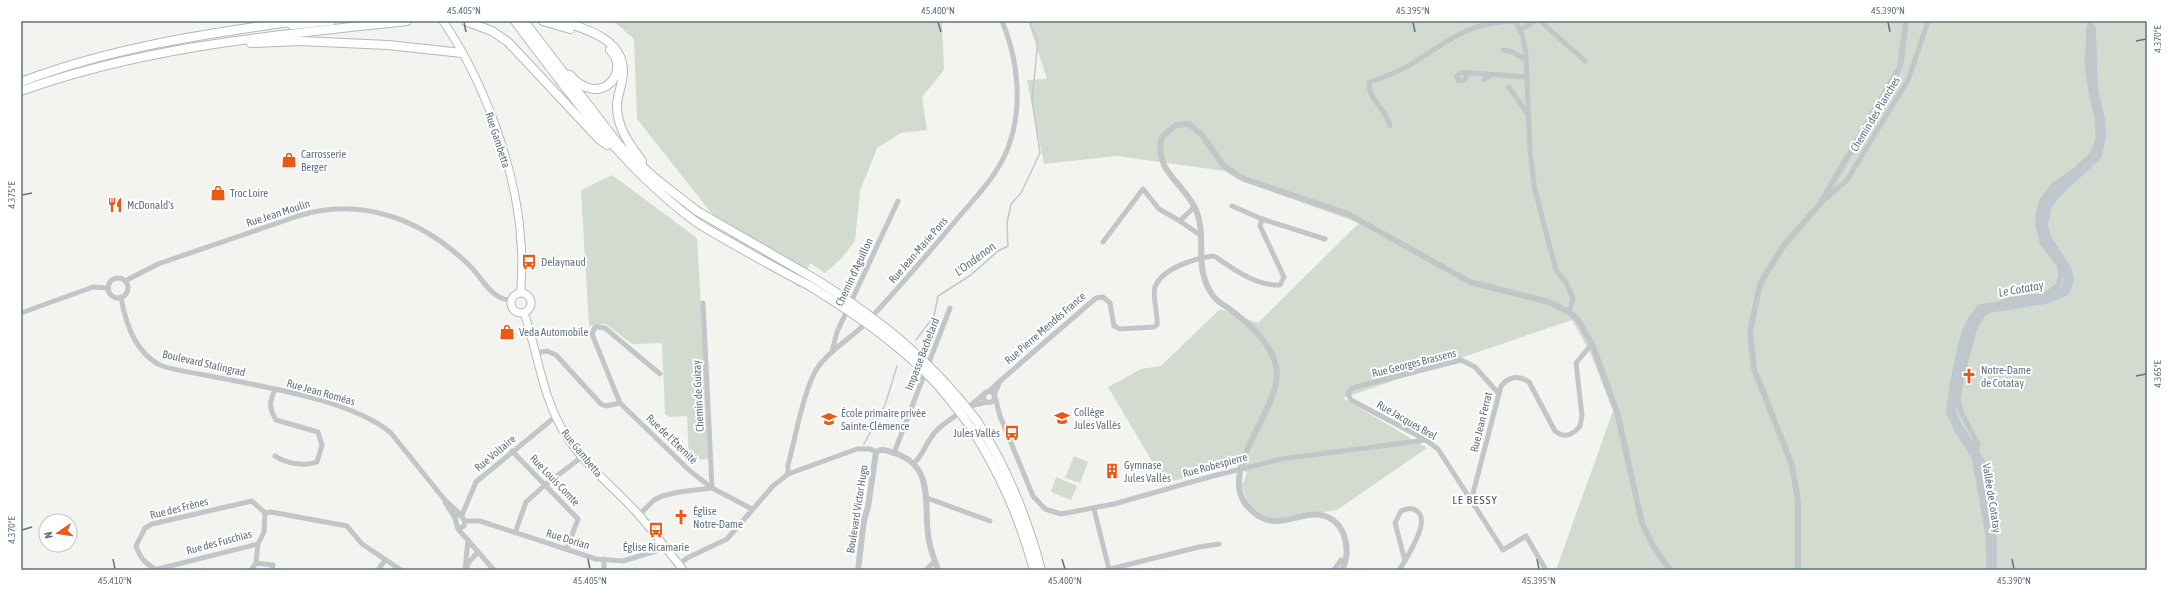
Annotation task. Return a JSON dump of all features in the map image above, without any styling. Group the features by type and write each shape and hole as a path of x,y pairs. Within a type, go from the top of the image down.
{"highway":[{"path":"21,82 111,54 170,40 297,21"},
{"path":"269,26 331,21"},
{"path":"21,91 95,68 185,47 275,35 408,21"},
{"path":"465,21 475,23 492,30 508,42 599,139 618,152"},
{"path":"515,21 584,113 645,180 693,220 751,255 813,283"},
{"path":"524,21 619,145 656,179 697,211 813,283 896,346 934,381 996,450 1013,485 1025,516 1041,570"},
{"path":"543,21 581,33 606,46 613,53 616,60 616,74 604,88 591,90 585,88 579,84 546,50"},
{"path":"562,21 583,28 602,38 614,46 621,56 623,71 617,106 620,122 627,141 656,179"},
{"path":"185,47 197,48 260,42 300,41 395,46 462,53"},
{"path":"974,424 1018,516 1034,570"}],"main road":[{"name":"Rue Gambetta","path":"443,21 462,53 487,103 505,155 522,242 521,292"},
{"path":"521,292 527,294 531,301 529,309 524,313 514,311 511,308 510,300 512,296 521,292"},
{"name":"Rue Gambetta","path":"524,313 537,353 544,389 555,417 565,435 639,515 681,568"}],"street":[{"name":"Rue Jean-Marie Pons","path":"788,474 788,465 811,382 819,366 831,353 863,326 903,283 990,180 1009,147 1016,120 1014,57 1002,21"},
{"path":"1390,126 1388,118 1368,91 1369,82 1405,68 1451,37 1475,27 1495,22 1515,21 1520,30 1526,60 1530,152 1535,190 1556,270 1567,284 1573,299 1569,312"},
{"path":"1520,30 1535,21"},
{"path":"1540,21 1585,61"},
{"path":"1798,570 1798,501 1792,465 1754,369 1750,332 1760,284 1784,245 1820,204 1900,67 1906,21"},
{"name":"Chemin des Planches","path":"1820,204 1847,180 1908,80 1928,21"},
{"name":"Vallée de Cotatay","path":"1989,570 1988,536 1975,462 1978,444 1961,412 1958,398 1974,330 1983,314 1999,304 2013,298 2045,295 2058,285 2061,275 2059,265 2042,243 2038,226 2038,216 2042,202 2053,185 2074,171 2092,154 2098,140 2098,124 2088,74 2087,58 2090,21"},
{"path":"1503,50 1513,52 1526,60"},
{"path":"1468,73 1527,77"},
{"path":"1484,80 1492,75"},
{"path":"1509,87 1528,114"},
{"path":"1342,570 1346,561 1347,547 1344,536 1335,523 1324,516 1308,516 1279,522 1270,521 1255,514 1245,504 1241,496 1239,481 1241,469 1256,429 1273,394 1277,376 1276,363 1265,340 1215,298 1202,274 1199,219 1194,207 1165,168 1160,155 1162,137 1176,125 1190,124 1201,134 1224,166 1244,178 1348,214 1470,282 1548,302 1569,312 1578,320 1592,344 1617,412 1642,523 1652,544 1670,570"},
{"path":"1103,242 1142,189 1159,209 1200,235"},
{"name":"Chemin d'Aguillon","path":"831,353 837,332 898,201"},
{"path":"1232,206 1262,219 1325,239"},
{"path":"1180,221 1194,207"},
{"name":"Rue Jean Moulin","path":"125,281 158,264 303,214 341,209 377,212 395,216 432,235 446,244 471,267 498,298 510,300"},
{"path":"1200,259 1214,256 1241,275 1253,280 1280,285 1284,277 1260,226 1262,219"},
{"name":"Rue Pierre Mendès France","path":"1000,381 1096,298 1102,297 1110,303 1114,326 1120,329 1154,327 1158,325 1155,288 1159,280 1180,265 1200,259"},
{"path":"116,278 125,281 128,290 121,297 111,294 108,288 110,282 116,278"},
{"path":"21,313 93,287 108,288"},
{"name":"Boulevard Stalingrad","path":"121,297 125,317 134,338 158,365 275,390"},
{"name":"Chemin de Guizay","path":"703,303 712,488"},
{"name":"Impasse Bachelard","path":"894,453 950,308"},
{"name":"Rue de l'Éternité","path":"660,374 605,328 595,327 592,334 620,403 690,471 712,488 752,509"},
{"name":"Rue Jean Ferrat","path":"1471,501 1501,386 1506,379 1516,376 1529,382 1555,430 1561,435 1569,435 1575,432 1580,426 1582,416 1576,363 1592,344"},
{"path":"537,353 547,351 556,355 601,404 606,406 620,403"},
{"name":"Rue Georges Brassens","path":"1348,394 1352,388 1461,360 1475,367 1499,394"},
{"path":"914,463 919,458 929,439 937,430 987,393 1000,381"},
{"path":"970,406 992,402 1000,381"},
{"path":"275,390 270,400 270,410 276,420 318,432 322,444 317,462 310,465 281,461 275,456"},
{"name":"Rue Jean Roméas","path":"275,390 341,406 382,426 402,444 458,515"},
{"path":"987,393 994,396"},
{"path":"987,393 984,398 1000,416"},
{"name":"Rue Jacques Brel","path":"1348,394 1351,400 1426,440 1438,449 1503,550 1526,536 1546,570"},
{"path":"994,396 1000,416"},
{"name":"Rue Robespierre","path":"1000,416 1038,503 1049,510 1061,514 1094,509 1281,459 1426,440"},
{"name":"Rue Voltaire","path":"458,515 476,482 555,417"},
{"path":"681,568 687,558 727,539 773,486 788,474 857,449 870,449 876,452 884,450 894,453 914,463 922,480 927,498 928,533 938,570"},
{"name":"Rue Louis Comte","path":"512,451 578,519 567,548"},
{"name":"Boulevard Victor Hugo","path":"858,570 864,520 876,452"},
{"path":"515,533 526,502 545,485 583,456"},
{"path":"639,515 654,500 662,496 679,492 712,488"},
{"path":"927,498 990,521"},
{"name":"Rue des Frênes","path":"154,570 139,556 136,546 145,528 152,524 252,501 265,513"},
{"path":"1399,570 1405,561 1423,523 1421,515 1415,510 1408,508 1401,511 1395,523 1405,561"},
{"path":"1094,509 1108,570 1199,547 1219,544"},
{"path":"265,513 272,512 347,526 362,544 402,570"},
{"name":"Rue des Fuschias","path":"154,570 258,544 264,532 265,513"},
{"path":"458,515 465,524 468,540 466,570"},
{"path":"458,515 458,529 494,570"},
{"name":"Rue Dorian","path":"465,524 475,520 604,559 623,561 666,548"},
{"path":"458,529 465,524"},
{"path":"251,570 256,563 258,544"},
{"path":"466,570 469,562 478,552"},
{"path":"604,559 604,570"},
{"path":"378,570 385,560"},
{"path":"1334,570 1341,560"},
{"path":"926,570 935,562"},
{"path":"256,563 273,565 272,570"}],"shaded area":[{"path":"613,21 942,21 944,70 922,97 927,130 901,133 877,148 860,191 855,241 841,259 825,273 810,263 800,288 751,245 747,258 637,119 634,39"},
{"path":"1028,21 2147,21 2147,570 1556,570 1613,411 1590,352 1572,320 1343,398 1427,448 1337,510 1273,519 1261,514 1248,504 1242,485 1247,473 1237,465 1165,483 1108,387 1141,369 1161,366 1220,309 1258,323 1359,223 1237,179 1225,171 1117,156 1044,164 1027,80 1047,79"},
{"path":"612,175 697,238 710,459 689,460 687,416 670,417 665,414 662,343 632,344 606,324 589,326 581,190"},
{"path":"1074,456 1088,462 1080,483 1065,478"},
{"path":"1056,477 1077,486 1071,500 1051,492"}],"waterway":[{"name":"L'Ondenon","path":"916,340 934,316 938,296 971,275 998,251 1008,246 1007,223 1011,204 1021,193 1040,153 1032,100 1038,41 1029,21"},
{"name":"Le Cotatay","path":"1992,570 1992,540 1981,464 1958,427 1951,412 1955,382 1965,337 1972,321 1981,309 2045,299 2065,291 2069,280 2066,269 2046,238 2043,224 2047,206 2054,195 2097,155 2101,137 2100,119 2093,90 2091,29"},
{"name":"L'Ondenon","path":"864,444 885,405 897,366"}],"place":[{"name":"Carrosserie Berger","path":"289,160"},
{"name":"Troc Loire","path":"218,193"},
{"name":"McDonald's","path":"115,205"},
{"name":"Delaynaud","path":"529,262"},
{"name":"Veda Automobile","path":"507,332"},
{"name":"Notre-Dame de Cotatay","path":"1969,376"},
{"name":"Collège Jules Vallès","path":"1062,418"},
{"name":"École primaire privée Sainte-Clémence","path":"829,419"},
{"name":"Jules Vallès","path":"1012,433"},
{"name":"Gymnase Jules Vallès","path":"1112,471"},
{"name":"Église Notre-Dame","path":"681,517"},
{"name":"Église Ricamarie","path":"656,530"}],"district":[{"name":"LE BESSY","path":"1475,500"}]}
